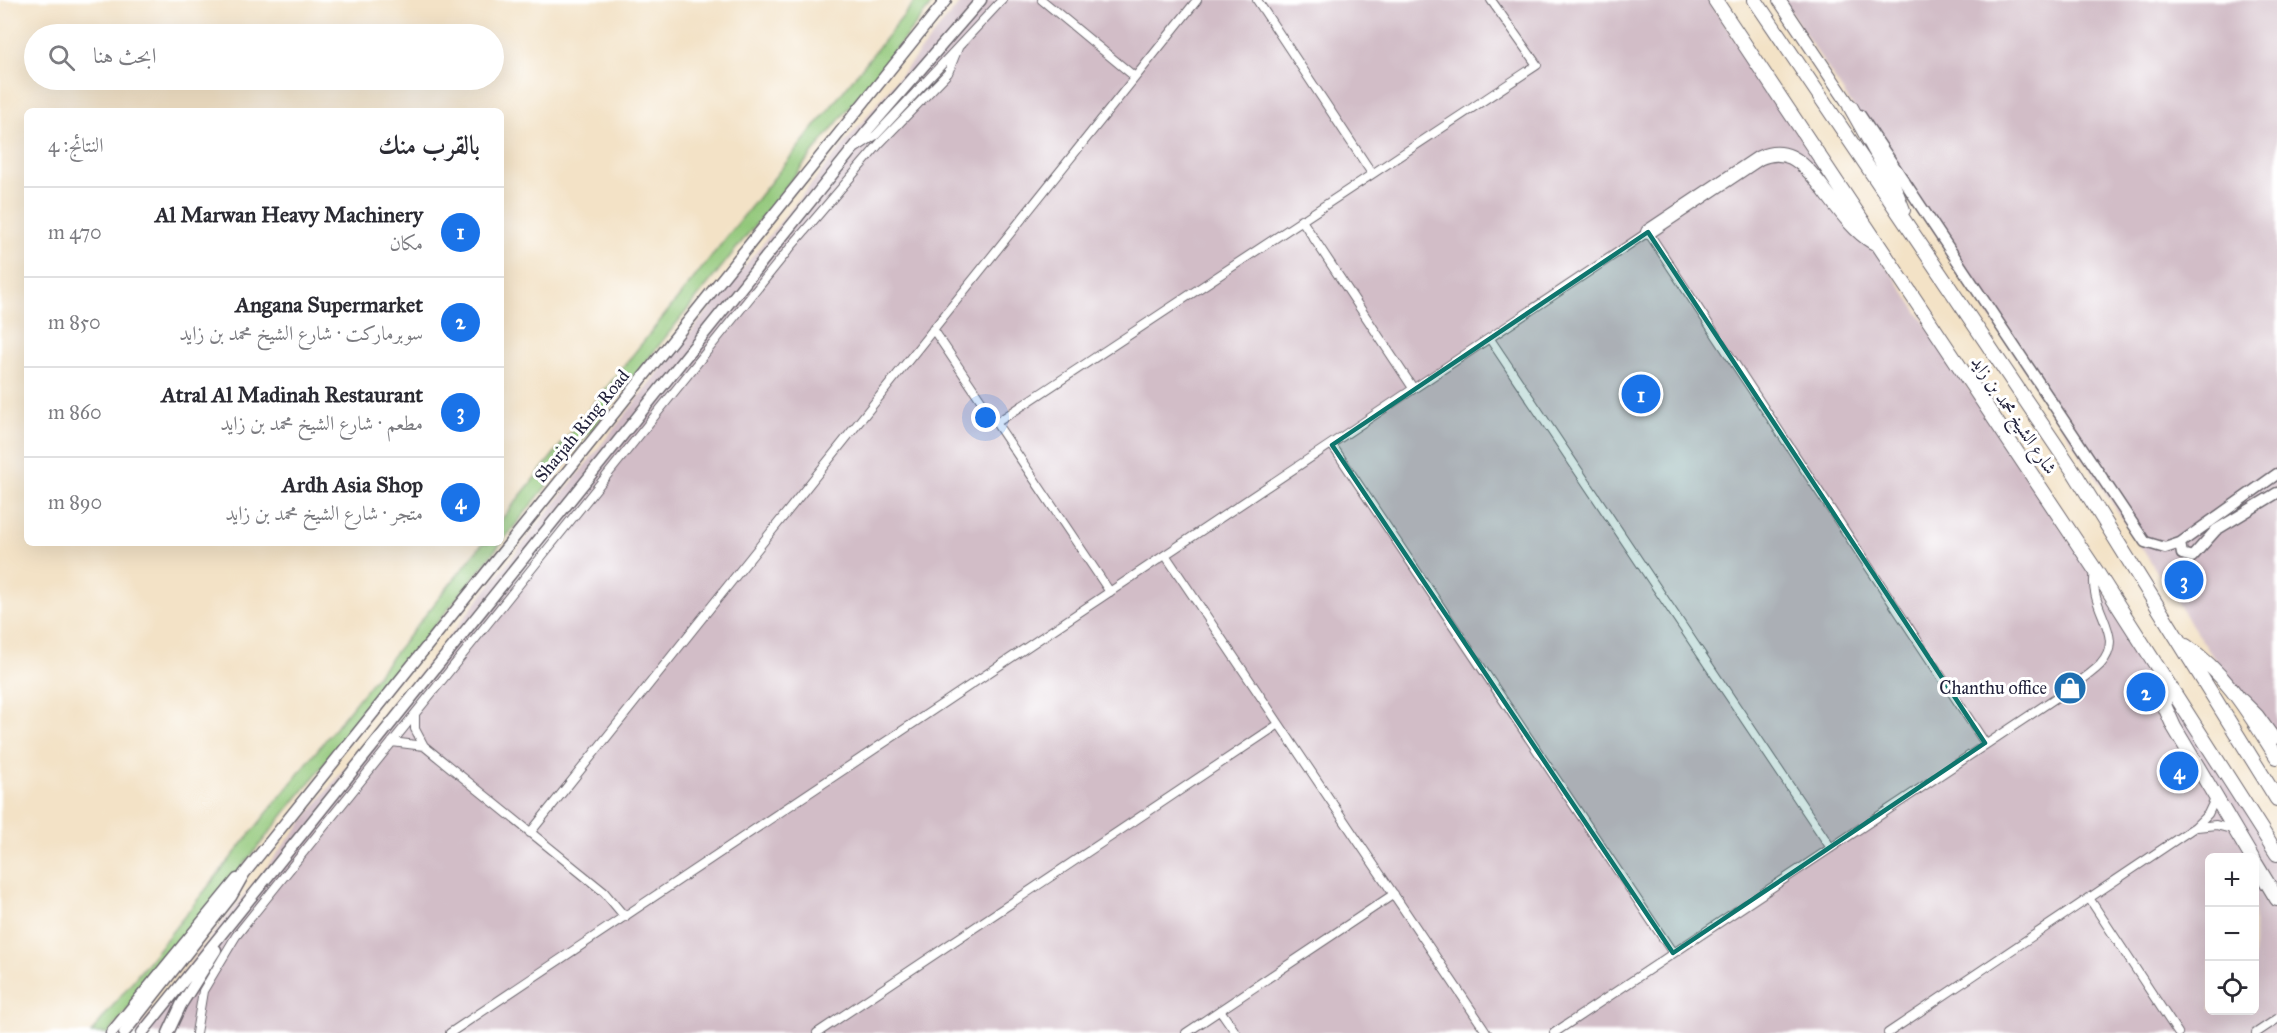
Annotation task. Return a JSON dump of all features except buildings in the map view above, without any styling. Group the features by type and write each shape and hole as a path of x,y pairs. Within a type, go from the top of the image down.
{"highway":[{"name":"شارع الشيخ محمد بن زايد","path":"1715,0 2096,571 2277,854"},
{"name":"شارع الشيخ محمد بن زايد","path":"1755,0 2074,472 2277,799"},
{"path":"1850,106 1890,177 1907,224"},
{"path":"1648,232 1759,158 1782,154 1797,160 1855,230 1879,246"},
{"path":"2182,643 2217,670 2238,695 2277,757"},
{"path":"2157,666 2169,717 2249,853"},
{"path":"2259,869 2277,899"}],"main road":[{"path":"1779,0 1850,106"}],"street":[{"name":"Sharjah Ring Road","path":"244,874 946,0"},
{"path":"142,1033 868,130 981,0"},
{"path":"855,149 876,135 1002,0"},
{"path":"1042,0 1135,77"},
{"path":"530,833 1197,0"},
{"path":"1257,0 1371,172"},
{"path":"996,423 1371,172 1537,65 1491,0"},
{"path":"196,1033 203,991 222,957 270,893 790,248 874,149 948,72 958,48"},
{"path":"1850,106 1873,131 2142,538 2159,548 2180,543 2277,474"},
{"path":"1301,219 1413,388"},
{"path":"450,1033 1648,232 1985,743"},
{"path":"933,329 1110,592"},
{"path":"1490,339 1831,848"},
{"path":"1332,445 1673,953"},
{"path":"2180,543 2182,554 2192,557 2216,530 2277,493"},
{"path":"1166,556 1487,1033"},
{"path":"1554,1033 2066,691 2095,669 2106,656 2110,640 2107,623 2094,595 2096,571"},
{"path":"2238,695 2255,708 2277,739"},
{"path":"416,712 415,729 424,746 604,892 625,917"},
{"path":"817,1033 1279,724"},
{"path":"392,742 424,746"},
{"path":"1888,1033 2195,827 2208,814 2216,797"},
{"path":"2195,827 2216,825 2236,831"},
{"path":"111,1033 231,885 244,874"},
{"path":"124,1033 231,897 244,874"},
{"path":"168,1033 202,970 259,885"},
{"path":"1186,1033 1394,894"},
{"path":"2089,898 2178,1033"},
{"path":"1220,1010 1236,1033"},
{"path":"2256,1033 2277,1019"}],"highlighted area":[{"path":"1648,232 1985,743 1673,953 1332,445"}],"shaded area":[{"path":"962,0 1709,0 2277,850 2277,1033 135,1033 688,335"},
{"path":"1783,0 2277,0 2277,755"}],"green space":[{"path":"916,0 935,0 504,539 504,516"},
{"path":"481,546 499,546 109,1033 91,1033"}],"place":[{"name":"Al Marwan Heavy Machinery","path":"1641,394"},
{"name":"Atral Al Madinah Restaurant","path":"2184,580"},
{"name":"Chanthu office","path":"2070,688"},
{"name":"Angana Supermarket","path":"2146,692"},
{"name":"Ardh Asia Shop","path":"2179,771"}]}
